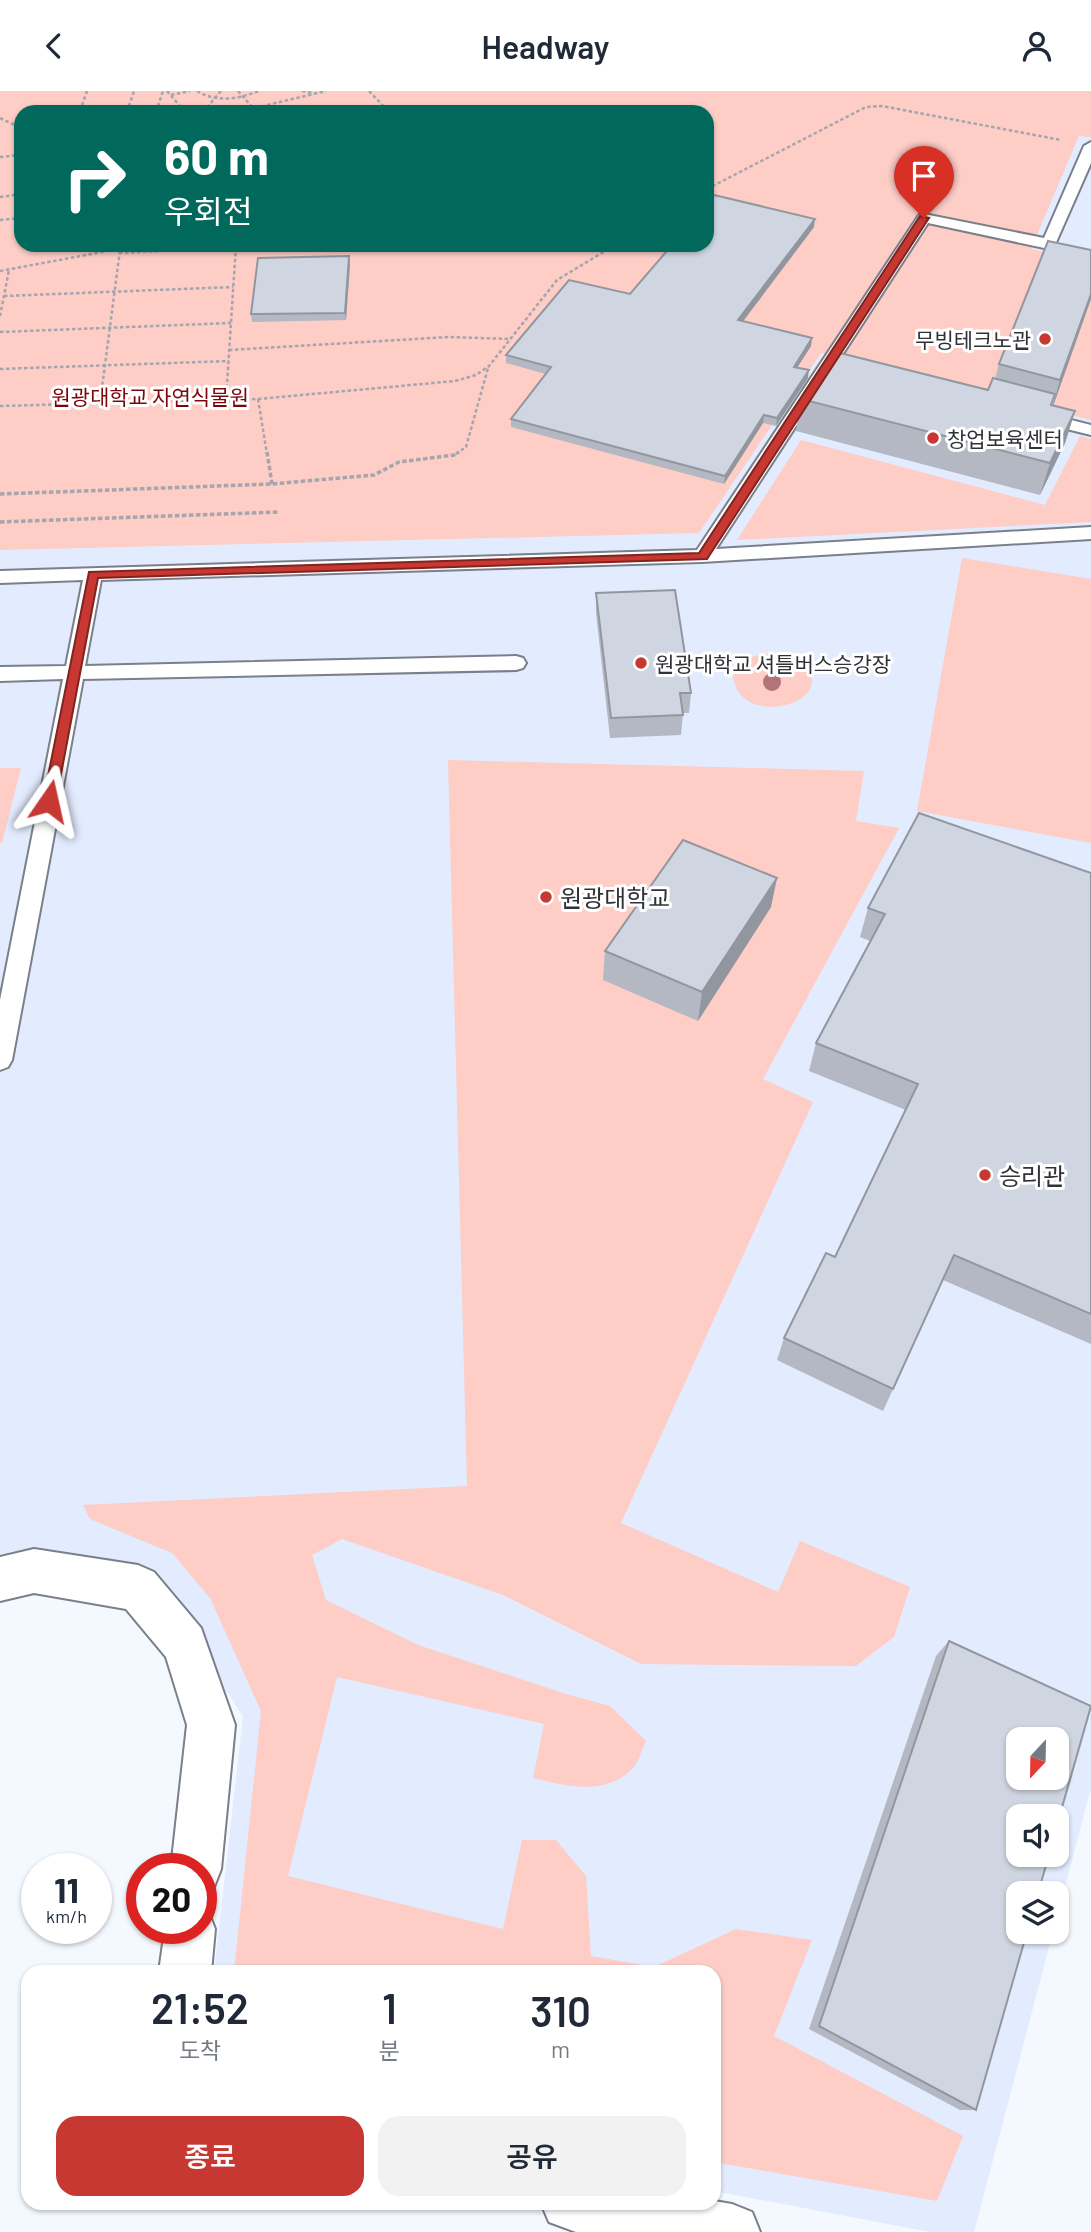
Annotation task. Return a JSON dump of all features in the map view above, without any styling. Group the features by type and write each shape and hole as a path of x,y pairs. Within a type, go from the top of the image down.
{"street":[{"path":"0,1579 34,1571 138,1588 185,1644 211,1725 198,1853"},
{"path":"186,1965 188,1944"},
{"path":"608,2210 732,2232"}],"lane":[{"path":"1049,244 1091,146"},
{"path":"702,556 836,364 924,218 1070,248"},
{"path":"1026,413 1091,430"},
{"path":"0,577 702,556 1091,533"},
{"path":"0,1059 93,575"},
{"path":"0,674 516,663"}],"path":[{"path":"165,91 180,105"},
{"path":"171,95 190,91"},
{"path":"197,91 215,98 243,97 259,91"},
{"path":"209,105 221,91"},
{"path":"238,91 250,105"},
{"path":"302,91 316,92"},
{"path":"268,105 326,91"},
{"path":"369,91 382,105"},
{"path":"714,186 866,107 881,106 1068,141"},
{"path":"0,271 114,252"},
{"path":"100,403 120,252"},
{"path":"226,400 236,252"},
{"path":"0,406 258,399 455,381 476,375 489,366 557,280 603,252"},
{"path":"0,316 9,270"},
{"path":"5,296 233,287"},
{"path":"0,332 231,323"},
{"path":"229,350 449,337 512,339"},
{"path":"0,369 229,361"},
{"path":"0,494 272,484 374,475 398,462 454,455 467,447 489,366"},
{"path":"258,399 272,484"},
{"path":"0,522 278,512"}],"shaded area":[{"name":"원광대학교","path":"0,91 1091,91 1091,1788 1066,1881 1006,1881 1006,1944 1050,1944 974,2232 930,2232 721,2192 721,1965 215,1965 243,1717 153,1574 45,1550 0,1560"}],"green space":[{"name":"원광대학교 자연식물원","path":"0,91 1091,91 1091,137 1079,136 1031,249 1091,261 1091,420 821,353 699,533 0,550"},
{"path":"1080,436 1091,439 1091,522 737,540 801,440 1045,505"},
{"path":"962,558 1091,579 1091,843 917,811"},
{"path":"762,654 784,656 803,666 812,678 810,690 800,699 786,705 769,707 753,703 740,694 733,677 735,672 744,661"},
{"path":"448,760 864,771 856,821 899,828 763,1079 813,1102 621,1523 778,1592 800,1541 910,1587 894,1637 856,1666 641,1664 503,1595 342,1539 312,1555 326,1600 418,1645 610,1706 646,1741 636,1764 620,1778 597,1786 558,1784 533,1778 544,1724 337,1677 288,1876 503,1929 522,1840 556,1840 586,1876 591,1956 643,1965 235,1965 261,1711 210,1598 172,1553 90,1519 83,1505 467,1486"},
{"path":"0,768 21,768 2,843 0,843"},
{"path":"736,1929 812,1940 774,2036 963,2136 937,2201 721,2163 721,1965 658,1965"}],"building":[{"path":"714,195 815,219 738,320 812,338 794,367 809,370 777,418 764,415 725,476 511,419 551,367 506,355 569,280 630,294 666,252 714,252"},
{"name":"무빙테크노관","path":"1048,241 1091,250 1091,294 1060,380 999,364"},
{"path":"349,256 345,313 251,314 258,258"},
{"path":"832,351 988,390 993,378 1055,394 1051,405 1075,411 1050,463 801,399"},
{"name":"원광대학교 셔틀버스승강장","path":"675,590 691,693 680,693 683,715 611,718 596,593"},
{"path":"919,813 1091,873 1091,1314 954,1255 893,1389 784,1338 826,1253 835,1257 918,1084 816,1043 885,914 868,908"},
{"path":"683,840 777,878 702,992 605,951"},
{"path":"949,1641 1091,1706 1069,1783 1069,1727 1006,1727 1006,1790 1067,1790 1063,1804 1006,1804 1006,1867 1046,1867 1041,1881 1006,1881 1006,1944 1024,1944 976,2110 819,2026"}],"place":[{"name":"무빙테크노관","path":"1045,339"},
{"name":"창업보육센터","path":"933,438"},
{"name":"원광대학교 셔틀버스승강장","path":"641,663"},
{"name":"원광대학교","path":"546,897"},
{"name":"승리관","path":"985,1175"}],"route":[{"path":"49,801 93,575 702,556 924,218"}]}
